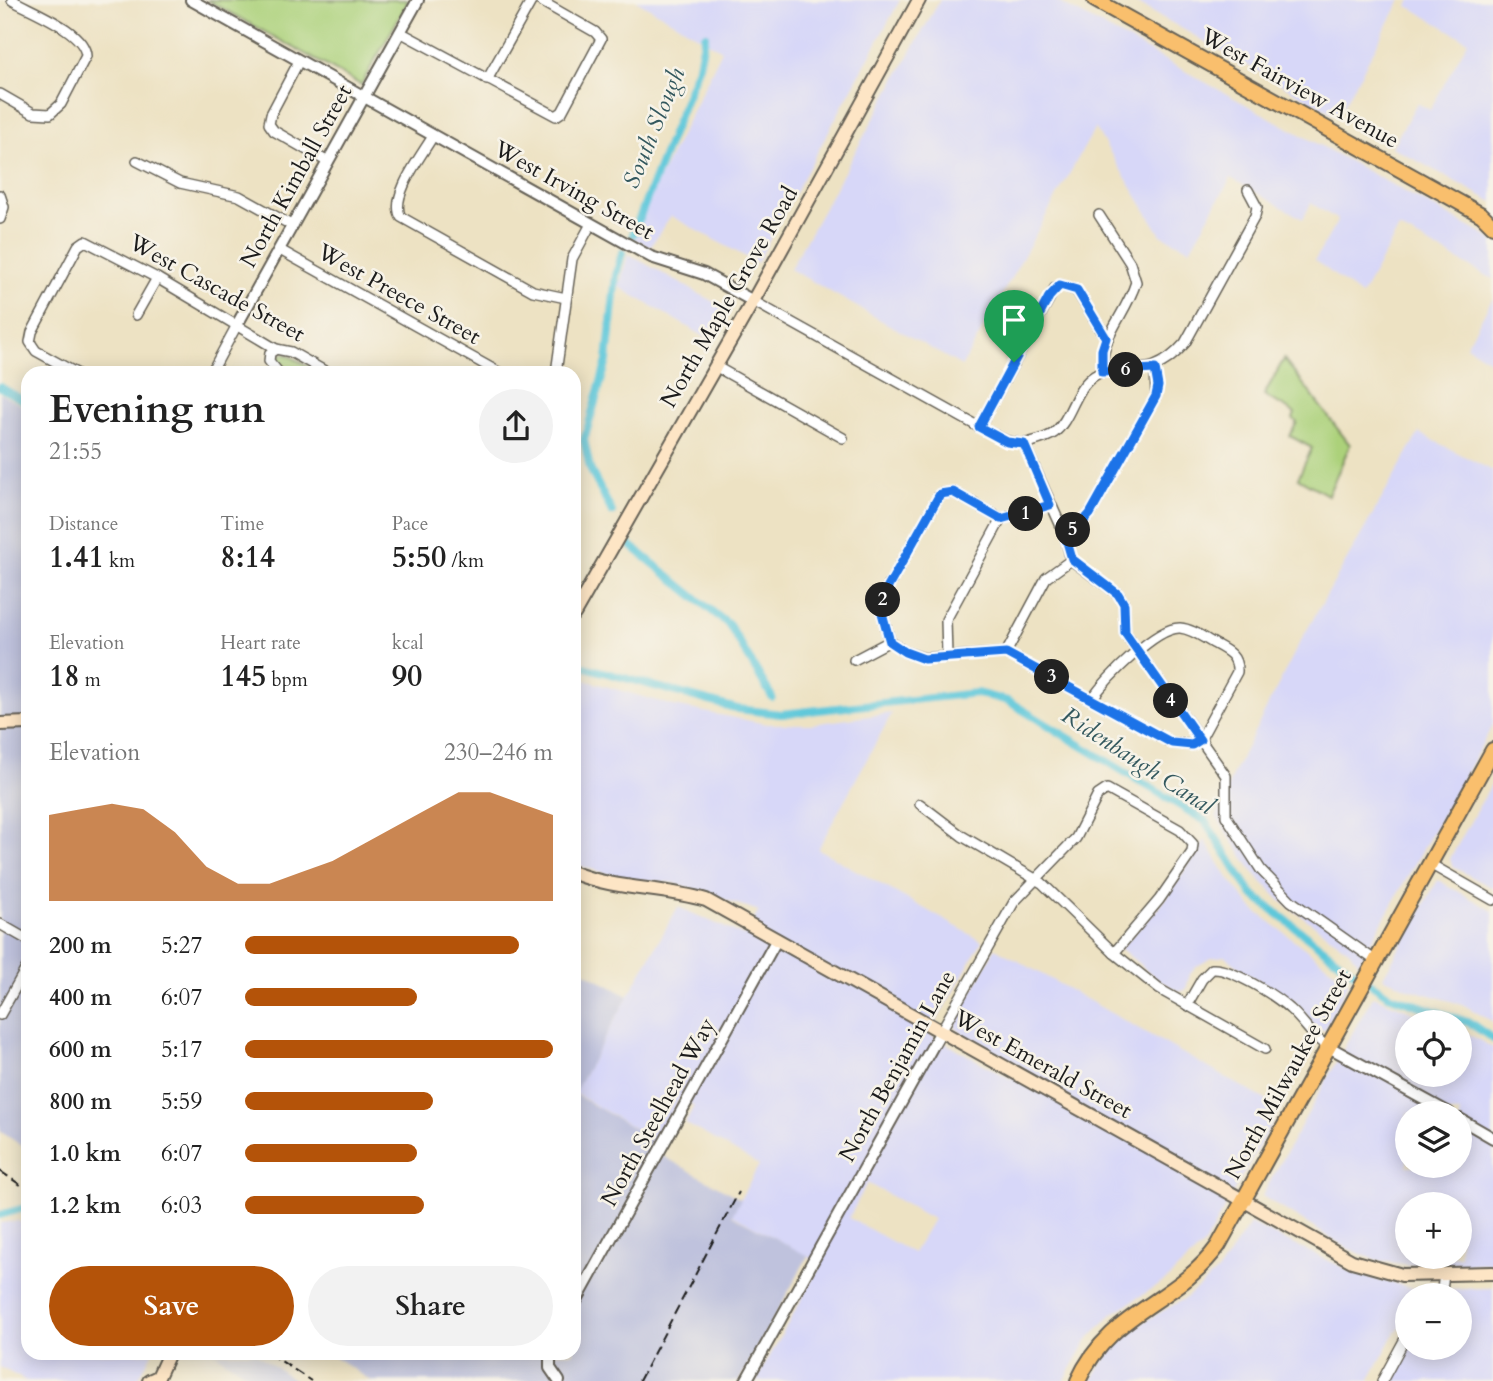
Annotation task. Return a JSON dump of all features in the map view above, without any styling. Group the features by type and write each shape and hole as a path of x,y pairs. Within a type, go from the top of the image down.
{"main road":[{"name":"North Maple Grove Road","path":"581,601 753,301 919,0"},
{"name":"West Fairview Avenue","path":"1095,0 1490,219"},
{"path":"0,724 21,723"},
{"name":"North Milwaukee Street","path":"1078,1381 1091,1356 1114,1330 1140,1309 1175,1289 1204,1264 1244,1201 1493,750"},
{"name":"West Emerald Street","path":"581,875 610,885 676,892 706,900 1363,1266 1402,1275 1493,1273"},
{"path":"155,1379 165,1360"}],"street":[{"path":"0,94 33,113 50,114 61,104 83,64 86,48 76,35 12,0"},
{"name":"West Irving Street","path":"191,0 650,257 704,274 1007,442 1024,444"},
{"name":"North Kimball Street","path":"215,366 418,0"},
{"path":"487,80 532,0"},
{"path":"400,32 556,116 562,112 601,38 539,0"},
{"path":"299,61 271,114 269,124 274,131 328,162"},
{"path":"433,136 398,198 397,211 406,221 533,291 566,298"},
{"path":"138,161 180,183 239,196 293,226"},
{"path":"1248,190 1256,207 1255,216 1185,342 1173,356 1155,369 1102,372 1084,385 1055,432 1024,444 1065,535 1072,559 1118,594 1124,604 1125,633 1226,776 1226,816 1261,870 1291,901 1376,961"},
{"path":"0,219 4,207 1,196"},
{"path":"1100,215 1130,263 1136,282 1106,338 1102,350 1102,372"},
{"path":"557,366 572,259 591,224"},
{"name":"West Cascade Street","path":"63,366 36,351 30,342 78,246 85,241 94,243 237,323 244,331 276,349 291,352 316,366"},
{"name":"West Preece Street","path":"280,250 487,366"},
{"path":"136,315 157,278"},
{"path":"979,427 1055,288 1060,285 1077,290 1106,338"},
{"path":"273,366 268,361 270,353 276,349"},
{"path":"715,366 843,438"},
{"path":"1065,535 1079,526 1090,514 1156,396 1158,386 1155,369"},
{"path":"1050,505 1001,519 953,492 940,494 883,596 882,613 890,642 905,652 924,659 1006,653 1172,743 1192,745 1200,740 1237,672 1235,658 1190,631 1179,628 1167,631 1137,652 1092,699"},
{"path":"947,656 946,620 1001,519"},
{"path":"1006,653 1046,578 1072,559"},
{"path":"854,660 890,642"},
{"name":"North Benjamin Lane","path":"746,1381 999,925 1036,879 1076,838 1098,795 1107,789 1180,830 1193,844 1192,852 1159,901 1114,953"},
{"path":"920,804 962,836 1036,879 1114,953 1159,989 1265,1049"},
{"path":"1430,864 1493,900"},
{"path":"0,924 21,936"},
{"name":"North Steelhead Way","path":"581,1292 777,939"},
{"path":"1187,1005 1205,974 1219,968 1288,1007 1318,1041 1427,1101"},
{"path":"0,1015 21,978"},
{"path":"1472,1126 1493,1138"},
{"path":"1443,1283 1444,1275"},
{"path":"1382,1381 1395,1357"},
{"path":"550,1360 550,1368 559,1381"}],"shaded area":[{"path":"636,0 900,0 757,263 671,216 650,247 630,238 722,50"},
{"path":"940,0 1055,0 1493,240 1493,279 1399,228 1361,296 1315,260 1338,220 1311,203 1303,219 1231,178 1190,249 1161,235 1095,128 962,366 790,269"},
{"path":"1131,0 1401,0 1338,116"},
{"path":"1411,0 1493,0 1493,202 1392,147 1417,103 1430,110 1468,41 1408,6"},
{"path":"628,254 730,311 712,341 619,287"},
{"path":"1493,298 1493,362 1466,346"},
{"path":"0,393 21,405 21,1145 0,1131"},
{"path":"1419,433 1493,471 1493,725 1359,963 1350,951 1281,901 1254,873 1216,817 1232,776 1299,644"},
{"path":"581,679 674,706 766,724 812,724 892,713 818,849 982,941 929,1034 1011,1079 1018,1066 962,1034 955,1026 995,948 1280,1108 1204,1245 1165,1281 1113,1313 1089,1338 1064,1381 756,1381 821,1264 732,1214 759,1165 685,1123 694,1106 680,1098 656,1141 581,1097 581,1080 678,907 744,936 759,911 674,883 624,879 581,866","holes":["867,1183 933,1219 913,1253 849,1218"]},
{"path":"1493,781 1493,888 1453,867 1450,859"},
{"path":"1205,840 1226,875 1253,909 1349,982 1325,1030 1316,1028 1294,1000 1246,973 1225,956 1212,958 1197,966 1190,974 1186,989 1180,992 1156,978 1120,948 1162,904"},
{"path":"1438,880 1493,911 1493,1022 1464,1005 1410,989 1383,977"},
{"path":"581,970 628,996 581,1080"},
{"path":"1373,996 1408,1010 1395,1010 1395,1087 1472,1087 1472,1036 1493,1048 1493,1263 1472,1264 1472,1192 1395,1192 1395,1263 1376,1260 1347,1248 1262,1196"},
{"path":"581,1098 656,1141 652,1150 741,1199 732,1215 808,1256 739,1381 371,1381 340,1360 581,1360"},
{"path":"0,1223 21,1223 21,1360 148,1360 137,1381 26,1381 0,1367"},
{"path":"1250,1224 1357,1274 1395,1284 1395,1333 1369,1381 1091,1381 1112,1348 1140,1324 1186,1298 1218,1271"},
{"path":"1472,1288 1493,1288 1493,1381 1390,1381 1401,1360 1472,1360"},
{"path":"225,1360 265,1360 296,1381 256,1381"}],"green space":[{"path":"207,0 409,0 361,85"},
{"path":"286,354 308,366 277,366 274,364 274,355"},
{"path":"1284,359 1350,445 1328,495 1298,478 1312,448 1290,436 1297,422 1293,419 1295,413 1264,395"}],"waterway":[{"name":"South Slough","path":"633,234 699,65 705,36"},
{"name":"South Slough","path":"612,512 590,469 584,440 607,361 616,275 622,253"},
{"path":"0,387 21,399"},
{"name":"South Slough","path":"629,544 729,625 772,697"},
{"name":"Ridenbaugh Canal","path":"581,666 738,709 781,714 977,693 1008,701 1205,821 1252,894 1348,968 1388,995 1470,1023 1493,1039"},
{"name":"Ridenbaugh Canal","path":"0,1215 21,1209"}],"railway":[{"path":"0,1171 21,1185"},
{"path":"639,1381 739,1192"},
{"path":"280,1360 311,1381"}],"route":[{"path":"1060,285 1077,290 1106,338 1102,350 1102,372 1155,369 1158,386 1156,396 1090,514 1079,526 1065,535 1069,553 1077,565 1118,594 1124,604 1125,633 1200,740 1192,745 1172,743 1006,653 997,651 924,659 905,652 890,642 882,613 883,596 940,494 945,491 953,492 1001,519 1023,515 1050,505 1024,444 1007,442 979,427 1014,362 1049,297 1060,285"}]}
